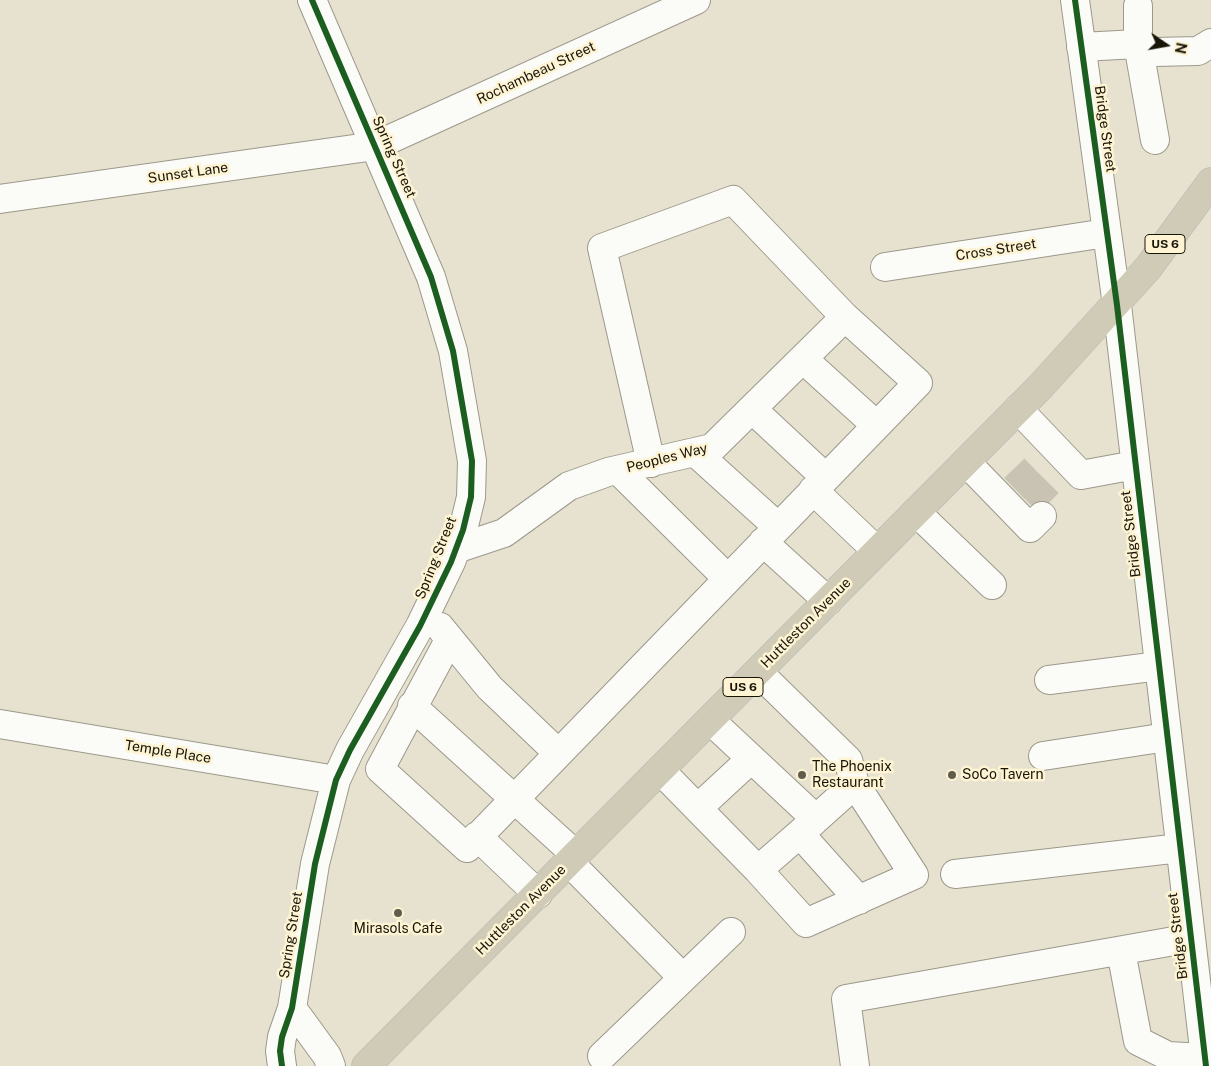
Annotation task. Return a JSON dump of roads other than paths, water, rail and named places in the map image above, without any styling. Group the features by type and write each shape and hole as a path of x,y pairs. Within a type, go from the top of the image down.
{"highway":[{"name":"US 6","path":"1117,304 1148,268 1211,182"},
{"name":"Huttleston Avenue","path":"366,1066 966,462 1117,304"}],"street":[{"name":"Spring Street","path":"282,1066 280,1052 282,1037 292,1008 315,864 336,780 350,750 426,614 456,549 471,497 472,470 461,388 450,341 431,277 312,0"},
{"name":"Rochambeau Street","path":"375,146 696,0"},
{"name":"Bridge Street","path":"1075,0 1117,304 1206,1062"},
{"path":"1138,6 1138,44 1155,140"},
{"path":"1081,47 1138,44 1154,52 1198,51 1211,43"},
{"name":"Sunset Lane","path":"0,199 375,146"},
{"path":"449,640 380,769 466,848 918,383 845,317 733,200 602,248 651,463"},
{"name":"Cross Street","path":"885,267 1106,233"},
{"name":"Peoples Way","path":"456,549 504,534 569,486 618,470 712,448 845,317"},
{"path":"803,359 876,425"},
{"path":"752,409 877,551"},
{"path":"1018,409 1061,469 1135,465"},
{"path":"695,452 828,601"},
{"path":"966,462 1021,504"},
{"path":"618,470 728,579"},
{"path":"916,512 992,585"},
{"path":"426,614 447,635 449,640 490,688 558,753"},
{"path":"1049,680 1159,666"},
{"path":"660,770 758,870 806,923 914,875 855,784 848,760 758,672"},
{"path":"412,706 513,799 684,978"},
{"path":"710,720 751,759 808,827 859,900"},
{"name":"Temple Place","path":"0,724 336,780"},
{"path":"1043,756 1167,736"},
{"path":"698,808 751,759"},
{"path":"758,870 855,784"},
{"path":"477,836 538,894"},
{"path":"955,874 1180,848"},
{"path":"602,1056 731,932"},
{"path":"855,1066 846,999 1191,938"},
{"path":"1122,951 1138,1041 1168,1056 1206,1062"},
{"path":"292,1008 327,1056 331,1066"}],"tunnel":[{"path":"1014,488 1040,463"},
{"path":"1029,503 1055,477"}],"place":[{"name":"The Phoenix Restaurant","path":"802,775"},
{"name":"SoCo Tavern","path":"952,775"},
{"name":"Mirasols Cafe","path":"398,913"}]}
